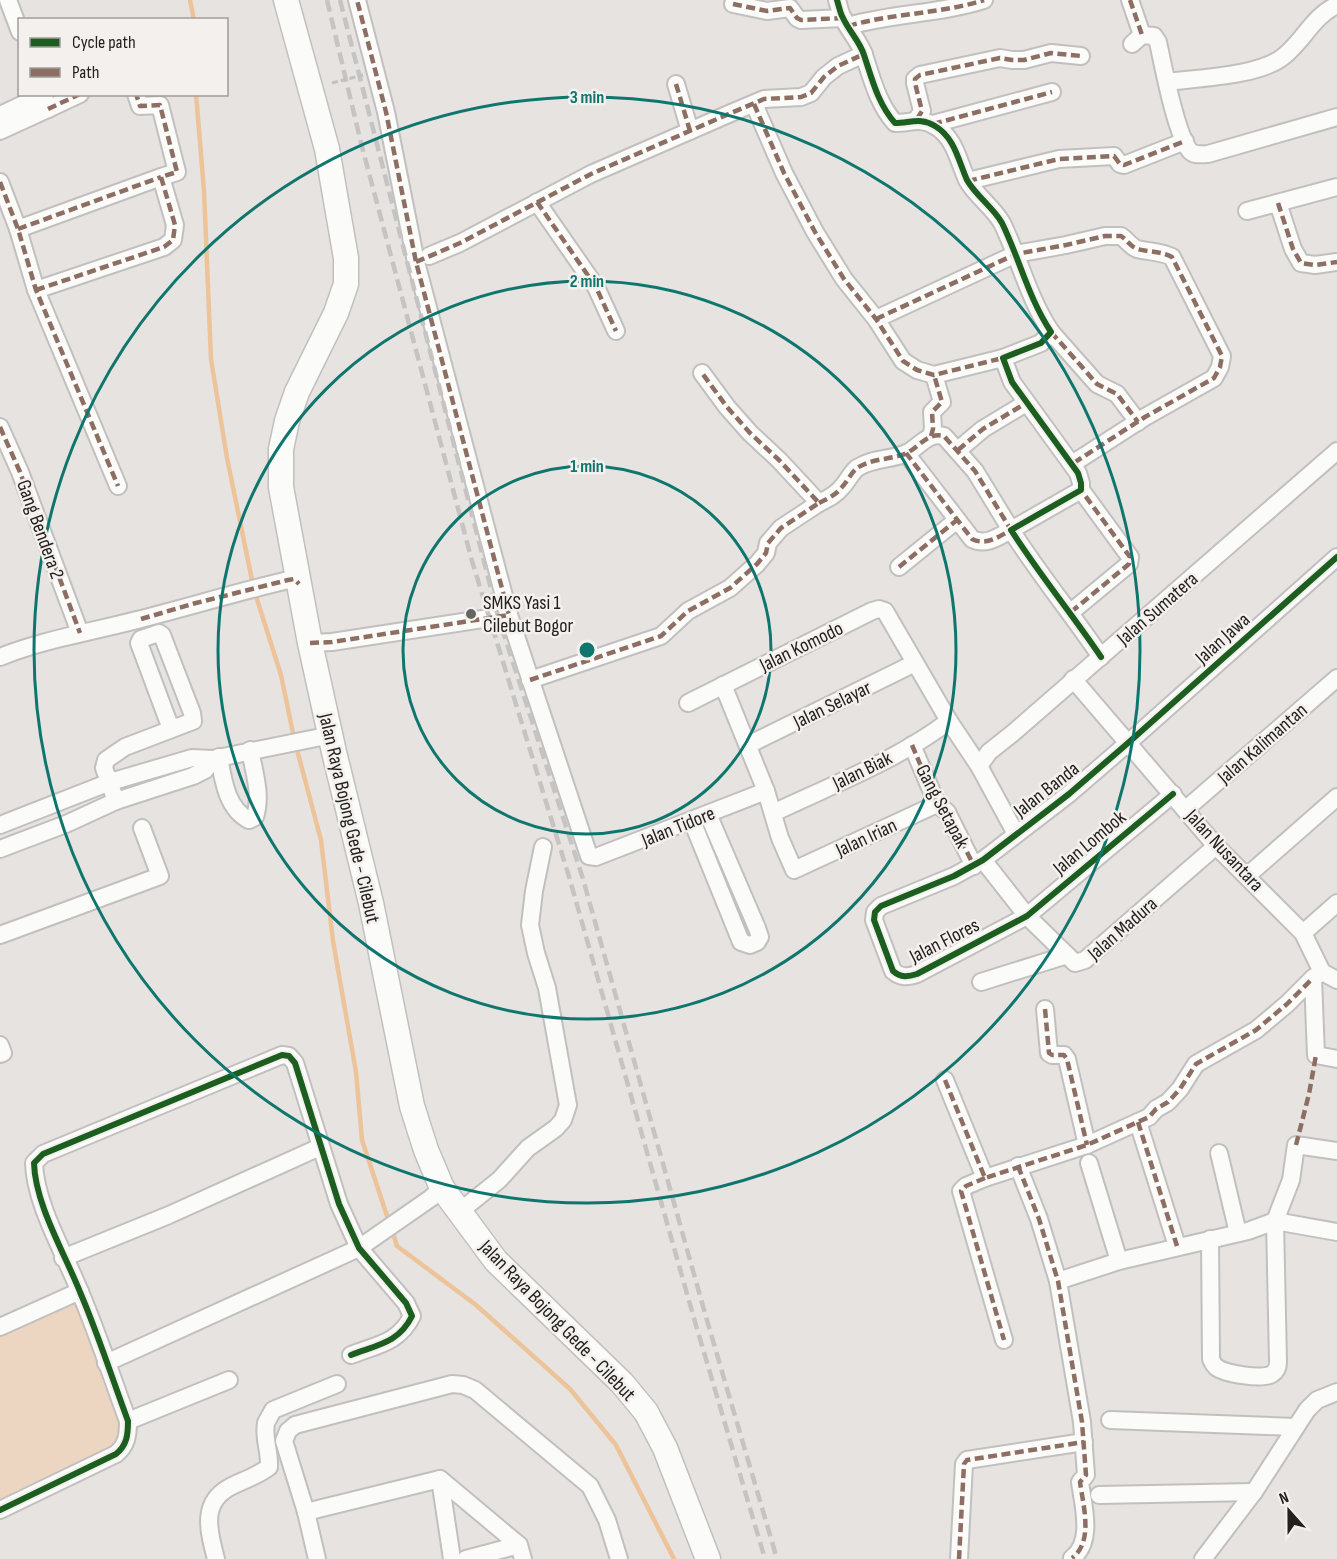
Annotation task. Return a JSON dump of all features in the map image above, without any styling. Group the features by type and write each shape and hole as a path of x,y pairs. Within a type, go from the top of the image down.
{"main road":[{"name":"Jalan Raya Bojong Gede - Cilebut","path":"286,0 327,149 346,258 346,284 336,312 297,392 287,421 281,450 280,487 287,584 310,643 326,735 371,903 412,1106 437,1193 459,1212 495,1261 622,1383 646,1412 665,1448 708,1559"}],"street":[{"path":"8,0 18,27"},
{"path":"357,0 391,136 416,262 509,615 530,680 661,636 688,611 729,588 757,564 766,553 768,543 781,528 832,496 842,488 856,469 877,460 906,453 931,436 944,436 975,471 1035,567 1071,612 1101,657"},
{"path":"837,0 864,54 884,109 895,123 917,119 933,124 952,141 968,181 1000,220 1016,254 1024,282 1037,311 1051,332 1096,384 1117,394 1138,422"},
{"path":"733,4 766,11 790,8 801,20 846,22 900,17 984,0"},
{"path":"1130,0 1137,39 1154,36 1158,42 1167,82 1185,141 1191,152 1197,155 1208,154 1337,117"},
{"path":"1167,82 1229,75 1273,64 1297,44 1320,15 1337,4"},
{"path":"917,119 922,111 915,83 917,76 1000,58 1024,60 1051,53 1081,56"},
{"path":"429,256 460,243 591,174 764,99 801,97 811,93 824,77 838,66 864,54"},
{"path":"675,84 690,131"},
{"path":"933,124 1052,92"},
{"path":"0,115 45,99 66,96"},
{"path":"18,229 177,172 160,105 140,106 137,96"},
{"path":"0,131 45,99"},
{"path":"754,104 784,173 815,232 844,279 876,319 903,361 917,370 934,375 1003,358 1041,343 1051,332"},
{"path":"968,181 1071,157 1114,156 1120,164 1124,165 1185,141"},
{"path":"36,290 164,247 173,240 175,225 161,177"},
{"path":"0,182 18,229 36,290 118,486"},
{"path":"1247,211 1337,187"},
{"path":"537,202 596,287 616,331"},
{"path":"1278,203 1293,249 1301,263 1315,265 1337,262"},
{"path":"876,319 1016,254 1105,236 1121,236 1137,249 1161,252 1172,257 1222,356 1220,367 1214,378 1161,407 1072,464"},
{"path":"1003,358 1012,382 1072,464 1078,473 1081,490 1130,557 1129,564 1071,612"},
{"path":"702,373 742,424 819,503"},
{"path":"931,436 932,412 942,402 934,375"},
{"path":"958,450 983,429 1026,403"},
{"name":"Gang Bendera 2","path":"0,427 20,472 80,633"},
{"name":"Jalan Sumatera","path":"979,766 989,752 1337,451"},
{"path":"906,453 972,539 979,542 989,541 1011,530 1081,490"},
{"path":"899,567 957,520"},
{"name":"Jalan Jawa","path":"1128,743 1337,557"},
{"path":"0,657 45,641 141,619 230,594 287,584"},
{"name":"Jalan Komodo","path":"688,703 879,609 885,611 915,663"},
{"path":"310,643 332,642 509,615"},
{"path":"116,801 104,768 106,760 125,747 193,721 192,713 159,633 141,639 139,643 171,729"},
{"path":"915,663 949,722 979,766 1016,834"},
{"name":"Jalan Selayar","path":"748,746 915,663"},
{"name":"Jalan Kalimantan","path":"1186,809 1337,678"},
{"name":"Jalan Nusantara","path":"1073,679 1216,846 1303,933 1324,976"},
{"name":"Jalan Tidore","path":"530,680 590,856 596,857 766,791"},
{"path":"723,685 773,813"},
{"name":"Jalan Biak","path":"773,813 912,746 949,722"},
{"path":"0,825 110,782 192,758 216,758 326,735"},
{"name":"Jalan Banda","path":"874,920 875,912 881,906 954,876 978,863 1069,794 1128,743"},
{"name":"Gang Setapak","path":"912,746 937,804 947,812 978,863"},
{"path":"216,758 234,807 240,815 249,820 255,817 258,807 257,785 250,750"},
{"path":"0,849 66,824 116,801 193,776 205,770 216,758"},
{"name":"Jalan Lombok","path":"1027,916 1173,794"},
{"path":"1247,876 1337,797"},
{"name":"Jalan Irian","path":"773,813 780,838 794,870 937,804"},
{"path":"692,820 741,942 750,945 757,942 760,937 708,814"},
{"path":"0,935 160,876 142,828"},
{"name":"Jalan Madura","path":"978,863 1075,963 1084,960 1216,846"},
{"path":"459,1212 499,1180 528,1148 556,1128 563,1120 568,1105 547,988 530,925 543,847"},
{"path":"1303,933 1337,903"},
{"name":"Jalan Flores","path":"874,920 890,965 897,975 906,977 917,974 1027,916"},
{"path":"981,982 1067,955"},
{"path":"1324,976 1316,1055 1337,1059"},
{"path":"1004,1340 961,1191 966,1186 985,1178 1087,1145 1138,1122 1168,1102 1196,1065 1256,1030 1324,976"},
{"path":"1045,1009 1049,1053 1064,1055 1067,1059 1087,1145"},
{"path":"0,1046 3,1053 0,1054"},
{"path":"0,1510 116,1454 126,1442 128,1421 80,1291 63,1258 34,1179 34,1163 43,1154 282,1056 289,1056 295,1063 339,1204 358,1248 406,1303 412,1317 407,1327 394,1339 351,1355"},
{"path":"945,1080 985,1178"},
{"path":"1138,1122 1177,1246"},
{"path":"1210,1239 1211,1359 1218,1369 1252,1377 1266,1377 1277,1370 1278,1362 1275,1221 1291,1180 1296,1145 1337,1151"},
{"path":"63,1258 169,1215 320,1147"},
{"path":"1219,1153 1238,1233"},
{"path":"1089,1163 1119,1261"},
{"path":"1018,1166 1039,1219 1058,1281 1084,1442 1086,1475 1080,1482 1085,1536 1078,1554 1072,1558"},
{"path":"106,1363 358,1248 437,1193"},
{"path":"1058,1281 1119,1261 1238,1233 1275,1221 1337,1232"},
{"path":"0,1327 80,1291"},
{"path":"128,1421 229,1380"},
{"path":"216,1559 210,1533 209,1515 215,1498 228,1488 252,1478 269,1467 270,1455 266,1423 273,1410 337,1384"},
{"path":"317,1559 306,1512 284,1441 288,1431 295,1425 452,1384 463,1385 475,1390 590,1486 607,1520 619,1559"},
{"path":"1203,1559 1254,1492 1295,1427 1317,1400 1337,1392"},
{"path":"1110,1420 1295,1427"},
{"path":"959,1559 964,1464 967,1460 1084,1442"},
{"path":"306,1512 440,1479"},
{"path":"440,1479 521,1552"},
{"path":"440,1479 452,1559"},
{"path":"1099,1495 1254,1492"},
{"path":"466,1559 521,1552"}],"path":[{"path":"332,83 363,75"}],"shaded area":[{"path":"80,1291 126,1442 0,1510 0,1327"}],"waterway":[{"path":"190,0 194,18"},
{"path":"196,96 204,191 211,359 227,458 253,585"},
{"path":"255,593 281,675 294,738"},
{"path":"296,746 321,840 333,941 356,1072 362,1140 389,1222"},
{"path":"392,1230 397,1246 476,1305 570,1389 616,1445 674,1559"}],"railway":[{"path":"327,0 361,143 472,561 570,880 695,1322 765,1559"},
{"path":"340,0 498,616 583,879 706,1317 777,1559"}],"marked path":[{"path":"310,643 332,642 509,615 416,262 386,112 357,0"},
{"path":"848,26 984,0"},
{"path":"1130,0 1142,35"},
{"path":"733,4 767,11 790,8 801,20 843,18"},
{"path":"917,119 922,111 915,79 920,75 1000,58 1024,60 1051,53 1081,56"},
{"path":"416,262 460,243 591,174 731,113 764,99 801,97 811,93 824,77 838,66 864,54"},
{"path":"676,84 690,131"},
{"path":"933,124 1052,92"},
{"path":"48,109 76,96"},
{"path":"36,290 164,247 173,240 175,225 161,177 177,172 160,105 140,106 137,96"},
{"path":"754,104 784,173 815,232 844,279 876,319 903,361 917,370 934,375 1003,358"},
{"path":"968,181 1059,159 1114,156 1120,164 1124,165 1185,141"},
{"path":"18,229 161,177"},
{"path":"0,182 18,229 36,290 118,486"},
{"path":"537,202 596,287 616,331"},
{"path":"1278,203 1293,249 1301,263 1315,265 1337,262"},
{"path":"876,319 1016,254 1105,236 1121,236 1137,249 1172,257 1222,356 1220,367 1214,378 1145,417 1072,464"},
{"path":"1051,332 1097,384 1117,394 1138,422"},
{"path":"530,680 661,636 688,611 730,588 757,564 766,553 768,543 781,528 819,503 750,433 702,373"},
{"path":"931,436 932,412 942,402 934,375"},
{"path":"958,450 983,429 1026,403"},
{"path":"0,427 20,472 80,633"},
{"path":"819,503 837,492 857,468 875,461 901,455 907,453 929,438 938,435 944,436 975,471 1011,530 987,541 972,539 906,453"},
{"path":"1071,612 1129,564 1130,557 1081,490"},
{"path":"899,567 957,520"},
{"path":"141,619 288,580 294,579 299,584"},
{"path":"912,745 937,804 947,812 974,866"},
{"path":"945,1080 985,1178 1087,1145 1149,1117 1180,1089 1196,1064 1256,1030 1313,978"},
{"path":"1045,1009 1049,1053 1064,1055 1067,1059 1087,1145"},
{"path":"1296,1145 1316,1055"},
{"path":"1138,1122 1177,1246"},
{"path":"1018,1166 1039,1219 1058,1281 1082,1422 1086,1475 1080,1482 1085,1512 1085,1533 1079,1551 1072,1558"},
{"path":"985,1178 966,1186 961,1191 1004,1340"},
{"path":"959,1559 964,1464 967,1460 1084,1442"}],"cycle path":[{"path":"837,0 842,16 862,50 876,91 889,116 895,123 920,121 930,123 942,131 952,143 967,180 1002,223 1030,292 1051,332 1041,343 1003,358 1012,382 1078,473 1081,490 1011,530 1101,657"},
{"path":"1173,794 1027,916 917,974 905,976 893,971 874,920 875,912 881,906 954,876 983,860 1069,794 1337,557"},
{"path":"0,1510 116,1454 125,1443 128,1431 128,1421 87,1308 45,1212 34,1163 43,1154 282,1055 289,1056 295,1063 339,1204 359,1248 406,1303 412,1316 407,1325 394,1338 351,1355"}],"place":[{"name":"SMKS Yasi 1 Cilebut Bogor","path":"471,614"}]}
